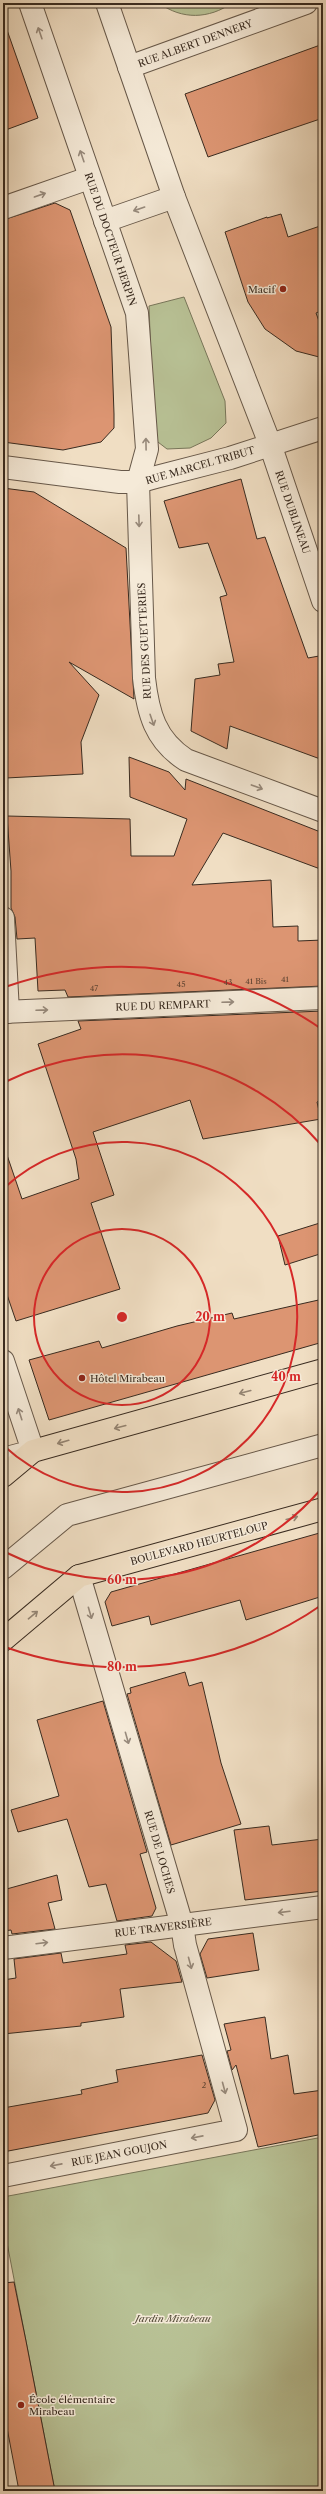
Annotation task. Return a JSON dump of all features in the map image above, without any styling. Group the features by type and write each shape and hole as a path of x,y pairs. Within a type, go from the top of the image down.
{"main road":[{"path":"3,1476 33,1450 323,1370"},
{"name":"BOULEVARD HEURTELOUP","path":"3,1640 79,1576 323,1509"}],"street":[{"name":"RUE DU DOCTEUR HERPIN","path":"30,3 89,178 137,313 147,449 138,482"},
{"path":"107,3 174,197 270,444"},
{"name":"RUE ALBERT DENNERY","path":"129,67 306,3"},
{"path":"3,208 89,178"},
{"path":"104,220 174,197"},
{"name":"RUE MARCEL TRIBUT","path":"3,466 120,482 138,482 323,428"},
{"name":"RUE DUBLINEAU","path":"270,444 323,601"},
{"name":"RUE DES GUETTERIES","path":"138,482 144,678 149,709 162,739 173,752 186,760 323,811"},
{"path":"3,918 5,1012"},
{"name":"RUE DU REMPART","path":"5,1012 323,998"},
{"path":"3,1361 33,1450 3,1458"},
{"path":"3,1568 67,1516 323,1445"},
{"name":"RUE DE LOCHES","path":"79,1576 182,1925 185,1945 236,2130"},
{"name":"RUE TRAVERSIÈRE","path":"3,1948 323,1907"},
{"name":"RUE JEAN GOUJON","path":"3,2176 236,2130"}],"green space":[{"path":"159,3 232,3 205,15 186,15 168,9"},
{"path":"184,297 225,401 226,423 211,438 190,448 167,449 154,439 149,306"},
{"name":"Jardin Mirabeau","path":"323,2137 323,2491 55,2491 3,2222 3,2197"}],"building":[{"path":"7,30 38,118 3,131 3,31"},
{"path":"323,44 323,118 208,157 185,94"},
{"path":"55,203 70,210 111,327 114,414 114,428 101,442 63,450 3,442 3,220"},
{"name":"Macif","path":"281,214 288,237 323,225 323,310 316,313 323,332 323,358 296,351 265,329 248,302 225,232 267,217"},
{"path":"241,479 257,539 265,537 308,658 319,656 323,669 323,760 230,726 227,749 191,731 195,679 220,675 218,664 234,662 220,597 227,595 208,543 179,548 164,501"},
{"path":"3,488 34,492 126,548 134,699 69,662 99,695 81,742 83,774 6,778 3,704"},
{"path":"129,757 169,772 185,790 186,779 323,833 323,870 223,833 192,885 271,880 273,927 298,926 298,941 323,940 323,986 68,997 65,990 38,991 35,938 17,939 15,917 11,908 11,871 7,816 130,819 131,856 174,856 187,819 130,797"},
{"path":"323,1011 323,1099 317,1102 321,1119 203,1139 190,1100 93,1132 114,1195 91,1203 120,1289 16,1321 3,1283 3,1156 7,1155 22,1199 79,1179 76,1159 38,1044 81,1029 78,1021"},
{"path":"323,1222 323,1253 285,1265 278,1236"},
{"path":"323,1299 323,1342 49,1420 29,1360 99,1341 102,1348 177,1326 232,1313 234,1319"},
{"path":"323,1532 323,1596 246,1620 240,1600 151,1625 149,1616 112,1626 105,1602 111,1592"},
{"path":"185,1672 189,1686 202,1682 221,1763 241,1824 171,1845 127,1694 131,1693 130,1688"},
{"path":"103,1701 147,1852 140,1854 156,1908 152,1916 117,1921 106,1884 89,1887 67,1819 18,1832 11,1810 59,1796 37,1720"},
{"path":"269,1826 272,1845 323,1839 323,1891 245,1900 234,1830"},
{"path":"57,1875 62,1900 48,1903 55,1929 12,1934 11,1930 3,1931 3,1890"},
{"path":"253,1933 259,1970 207,1978 200,1954 208,1939"},
{"path":"151,1942 176,1961 182,1982 120,1989 124,2017 81,2023 81,2026 3,2034 3,1980 16,1978 14,1959 61,1953 63,1963 127,1954 125,1945"},
{"path":"265,2017 271,2059 288,2055 294,2094 323,2090 323,2134 258,2147 236,2065 232,2070 227,2051 231,2050 224,2024"},
{"path":"202,2055 215,2100 208,2113 3,2152 3,2108 82,2094 81,2090 118,2082 116,2070"},
{"name":"École élémentaire Mirabeau","path":"14,2282 55,2491 19,2491 3,2407 3,2283"}],"place":[{"name":"Macif","path":"283,289"},
{"name":"Hôtel Mirabeau","path":"82,1378"},
{"name":"École élémentaire Mirabeau","path":"21,2405"}]}
